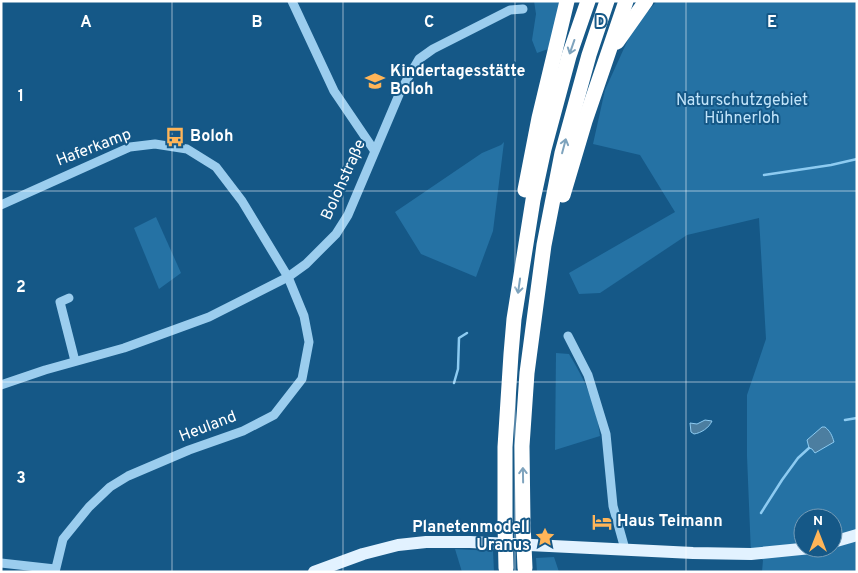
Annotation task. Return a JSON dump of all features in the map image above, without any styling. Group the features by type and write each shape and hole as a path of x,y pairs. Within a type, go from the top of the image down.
{"highway":[{"path":"506,570 505,447 514,319 532,200 570,56 588,1"},
{"path":"525,570 522,446 527,373 544,245 562,153 589,55 608,1"},
{"path":"544,245 558,213 584,121 626,1"},
{"path":"604,62 646,1"},
{"path":"527,238 525,188 539,118 567,5"}],"main road":[{"path":"843,539 857,535"},
{"path":"314,572 363,554 398,545 426,542 470,542 693,553 750,554 793,550"}],"street":[{"path":"292,1 334,91 374,150"},
{"name":"Bolohstraße","path":"1,385 124,348 209,317 288,277 310,261 336,234 348,215 401,90 419,59 433,48 510,10 523,10"},
{"name":"Haferkamp","path":"1,205 130,146 155,144 179,147 197,154 220,171 242,202 288,277"},
{"name":"Heuland","path":"55,570 64,539 89,507 110,487 128,476 188,450 243,431 274,414 302,379 309,342 304,316 288,277"},
{"path":"61,302 75,362"},
{"path":"568,336 588,375 606,434 613,506 625,549"},
{"path":"1,563 55,570"}],"green space":[{"path":"534,1 562,1 548,49 537,53 532,40 536,14"},
{"name":"Naturschutzgebiet Hühnerloh","path":"657,1 857,1 857,572 762,572 763,560 751,554 747,456 747,395 766,339 759,218 687,235 600,293 579,294 569,273 675,212 640,155 593,144 605,90 631,33"},
{"path":"504,142 493,231 476,277 421,254 395,212 482,153"},
{"path":"156,217 181,273 159,289 134,228"},
{"path":"556,353 569,354 580,374 593,403 600,436 555,450"},
{"path":"455,549 493,551 494,572 462,572"},
{"path":"554,557 559,572 537,572 536,558"}],"shaded area":[{"path":"705,420 712,421 707,428 694,434 691,432 690,423 697,424"},
{"path":"822,427 825,427 832,435 834,442 815,453 809,448 807,440"}],"waterway":[{"path":"764,175 831,165 857,159"},
{"path":"454,383 458,369 459,338 467,333"},
{"path":"845,420 857,418"},
{"path":"761,513 798,458 809,448"}],"place":[{"name":"Kindertagesstätte Boloh","path":"375,81"},
{"name":"Boloh","path":"175,137"},
{"name":"Haus Teimann","path":"602,522"},
{"name":"Planetenmodell Uranus","path":"545,537"}]}
